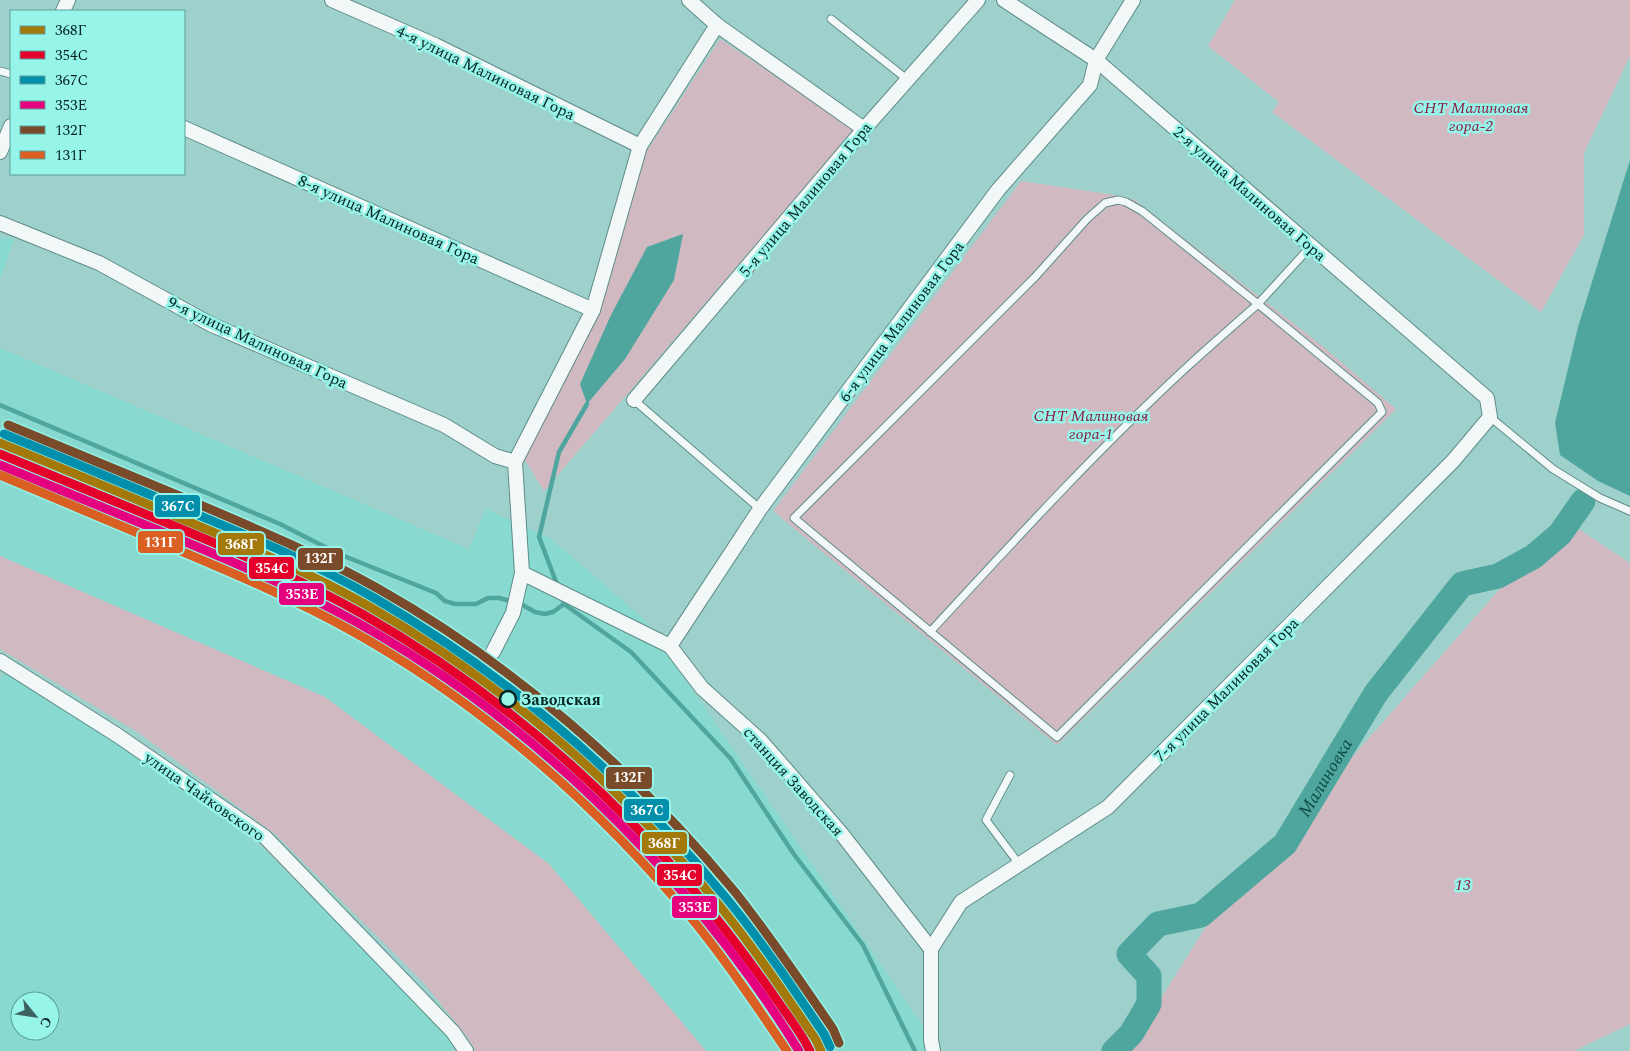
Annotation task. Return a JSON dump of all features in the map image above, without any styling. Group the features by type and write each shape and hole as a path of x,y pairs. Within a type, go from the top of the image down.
{"street":[{"name":"4-я улица Малиновая Гора","path":"332,0 435,45 640,146"},
{"path":"689,0 717,25 864,129"},
{"name":"5-я улица Малиновая Гора","path":"634,400 864,129 978,0"},
{"name":"2-я улица Малиновая Гора","path":"1004,0 1096,60 1487,398 1490,417"},
{"name":"6-я улица Малиновая Гора","path":"670,646 760,509 998,190 1090,84 1096,60 1133,0"},
{"path":"494,652 513,613 522,573 515,462 593,310 640,146 717,25"},
{"path":"0,152 10,128"},
{"name":"8-я улица Малиновая Гора","path":"185,128 593,310"},
{"name":"9-я улица Малиновая Гора","path":"0,223 100,263 212,325 444,425 495,456 515,462"},
{"name":"7-я улица Малиновая Гора","path":"931,949 961,902 1108,807 1453,460 1490,417"},
{"name":"станция Заводская","path":"522,573 670,646 702,688 762,741 829,818 931,949"},
{"name":"улица Чайковского","path":"0,661 117,735 266,837 453,1032 466,1051"},
{"path":"931,949 932,1051"}],"lane":[{"path":"831,19 908,80"},
{"path":"1118,200 1126,202 1142,211 1378,403 1382,412 1056,738 930,632 794,518 1036,276 1086,219 1105,203 1118,200"},
{"path":"930,632 1120,431 1188,366 1258,304 1311,246"},
{"path":"634,400 760,509"},
{"path":"1490,417 1553,469 1600,498 1630,511"},
{"path":"1010,775 986,820 1019,864"}],"shaded area":[{"path":"0,237 14,239 0,280"},
{"path":"0,348 469,549 486,509 550,538 644,619 940,1051 706,1051 549,864 325,697 0,556"},
{"path":"4,673 154,768 262,848 413,999 455,1045 451,1049 453,1051 0,1051 0,679"}],"green space":[{"name":"СНТ Малиновая гора-2","path":"1235,0 1630,0 1630,56 1584,153 1584,235 1541,312 1272,112 1279,102 1208,46"},
{"path":"720,39 855,129 544,491 523,457 599,313 646,152"},
{"name":"СНТ Малиновая гора-1","path":"1021,181 1121,196 1135,200 1321,345 1396,409 1057,745 773,511"},
{"name":"13","path":"1562,518 1630,563 1630,1024 1574,1051 1131,1051 1131,1046 1212,917"},
{"path":"0,556 325,697 549,864 706,1051 476,1051 465,1034 424,983 275,834 139,733 0,649"}],"water":[{"path":"1630,160 1630,496 1598,481 1560,455 1555,423 1578,327"},
{"path":"683,234 674,280 625,359 587,404 580,384 611,315 647,247"}],"waterway":[{"path":"558,587 539,537 559,452 587,404"},
{"path":"0,405 280,524 339,554 436,593 445,601 455,604 476,604 488,598 499,598 521,604 535,612 545,614 553,612 564,604"},
{"name":"Малиновка","path":"1114,1051 1131,1034 1149,1004 1149,976 1129,954 1158,924 1201,915 1285,844 1376,693 1462,584 1498,576 1533,557 1560,534 1583,501"},
{"path":"562,596 564,604 631,652 731,759 793,853 863,945 915,1051"}],"transit line":[{"name":"132Г","path":"8,425 177,495 328,562 428,618 477,651 524,686 614,763 697,847 735,892 773,942 833,1029 839,1043"},
{"name":"367С","path":"4,434 276,548 326,572 376,599 425,629 473,662 565,733 649,812 689,855 727,899 765,948 824,1034 830,1047"},
{"name":"368Г","path":"0,443 219,535 321,581 370,607 467,669 558,740 642,819 681,861 719,905 757,954 816,1040 821,1051"},
{"name":"354С","path":"0,454 217,544 316,589 411,643 456,673 542,739 621,812 659,851 717,919 796,1027 810,1051"},
{"name":"353Е","path":"0,465 160,531 271,579 314,600 405,651 472,696 535,746 596,801 653,859 706,920 755,984 799,1051"},
{"name":"131Г","path":"0,475 304,606 352,631 401,660 448,692 538,762 621,840 697,925 732,971 787,1051"}],"place":[{"name":"Заводская","path":"508,699"}]}
